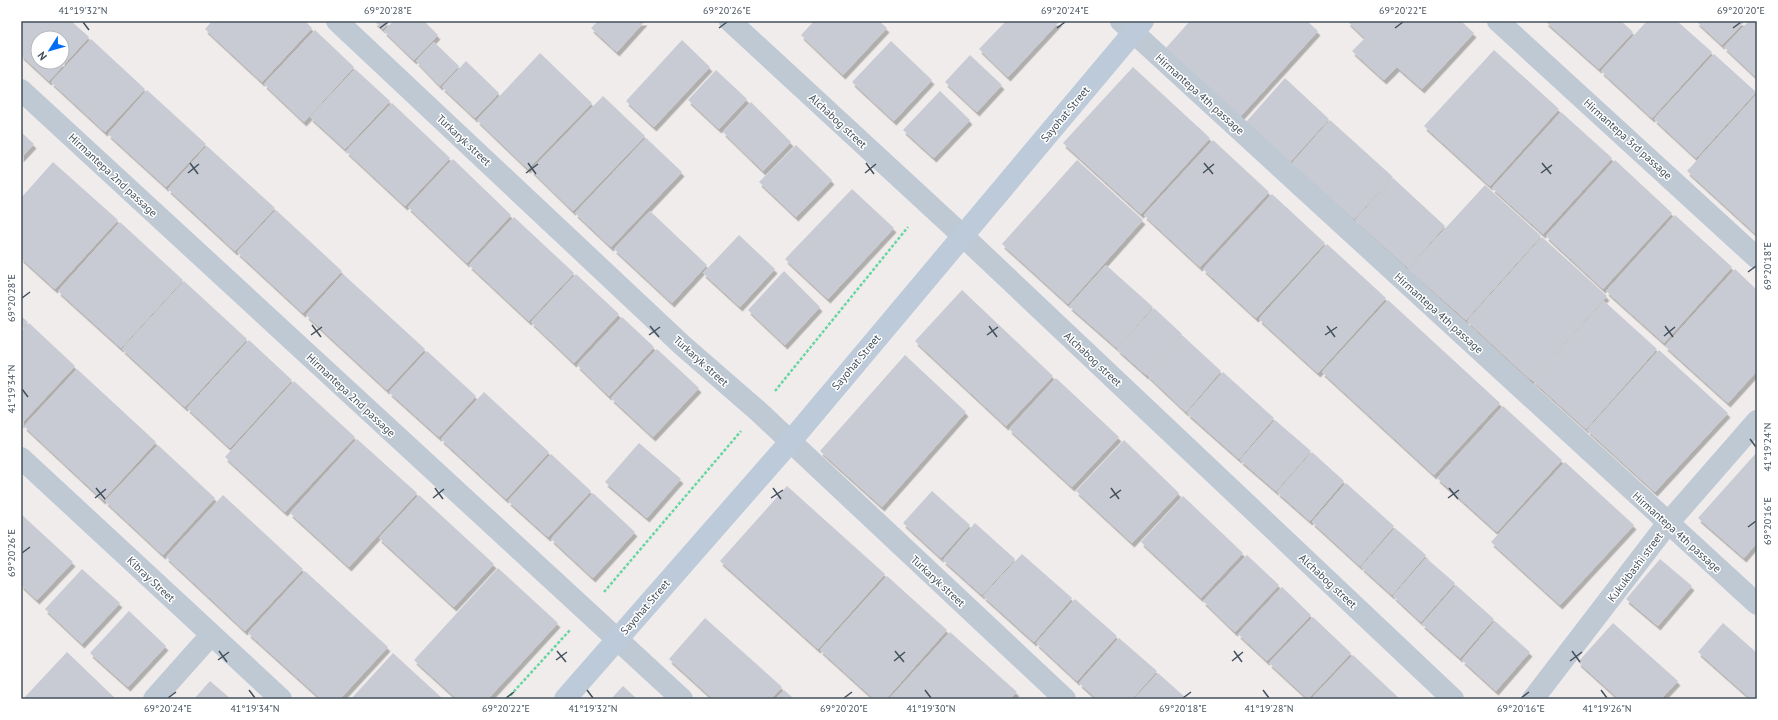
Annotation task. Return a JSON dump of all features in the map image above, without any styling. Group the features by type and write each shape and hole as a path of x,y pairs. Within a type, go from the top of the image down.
{"street":[{"name":"Turkaryk street","path":"337,21 682,345 758,411 1065,699"},
{"name":"Alchabog street","path":"730,21 962,235 1453,699"},
{"name":"Hirmantepa 3rd passage","path":"1498,21 1757,258"},
{"name":"Sayohat Street","path":"565,699 790,442 962,235 1132,25"},
{"name":"Hirmantepa 4th passage","path":"1132,25 1757,604"},
{"name":"Hirmantepa 2nd passage","path":"21,90 616,640 682,699"},
{"name":"Kukukbashi street","path":"1533,699 1668,523 1757,421"},
{"name":"Kibray Street","path":"21,458 281,699"},
{"path":"154,699 211,635"}],"path":[{"path":"507,699 587,612 758,411 908,227"}],"building":[{"path":"21,21 71,21 89,37 70,58 70,30 30,30 30,63 21,55"},
{"path":"212,21 305,21 312,28 262,82 205,29"},
{"path":"374,21 391,21 383,29"},
{"path":"393,21 424,21 438,35 414,60 384,31"},
{"path":"598,21 645,21 617,52 591,28"},
{"path":"814,21 879,21 887,28 843,75 801,35"},
{"path":"1006,21 1060,21 1008,77 979,49"},
{"path":"1190,21 1307,21 1318,31 1240,117 1165,49"},
{"path":"1347,21 1461,21 1474,33 1422,89 1397,67 1384,80 1352,51 1365,38"},
{"path":"1545,21 1621,21 1633,32 1599,69"},
{"path":"1647,21 1677,21 1712,52 1652,118 1601,71"},
{"path":"1696,21 1745,21 1722,45"},
{"path":"1749,21 1757,21 1757,78 1724,47"},
{"path":"315,30 354,67 304,122 264,84"},
{"path":"91,39 145,89 105,132 51,82 62,70 70,70 70,62"},
{"path":"682,40 710,67 654,127 626,101"},
{"path":"891,41 932,80 894,121 852,82"},
{"path":"434,42 459,66 440,86 416,61"},
{"path":"1494,50 1559,109 1490,186 1424,126"},
{"path":"540,53 592,103 528,169 477,120"},
{"path":"1714,54 1756,92 1696,158 1654,119"},
{"path":"970,55 1002,85 977,112 945,82"},
{"path":"466,61 499,93 475,118 442,87"},
{"path":"1133,67 1210,138 1141,214 1063,143"},
{"path":"355,69 390,101 345,149 310,117"},
{"path":"37,70 59,70 49,81"},
{"path":"716,70 747,99 719,129 688,100"},
{"path":"1285,78 1329,119 1290,162 1246,122"},
{"path":"147,90 206,144 166,187 108,134"},
{"path":"940,91 970,120 934,158 903,130"},
{"path":"1757,94 1757,235 1687,171"},
{"path":"603,96 645,136 573,211 531,170"},
{"path":"751,102 791,142 763,171 723,132"},
{"path":"392,103 450,158 405,206 346,151"},
{"path":"1561,112 1612,158 1543,234 1492,188"},
{"path":"1330,120 1393,177 1354,219 1292,163"},
{"path":"21,132 34,144 21,158"},
{"path":"646,138 682,172 611,247 575,213"},
{"path":"1213,140 1269,192 1200,267 1144,215"},
{"path":"796,145 832,180 796,217 759,182"},
{"path":"207,146 275,208 235,251 168,189"},
{"path":"453,159 511,215 467,263 408,207"},
{"path":"1077,160 1143,220 1068,304 1002,244"},
{"path":"1615,160 1672,213 1603,289 1546,236"},
{"path":"53,162 118,220 55,289 21,258 21,198"},
{"path":"1393,178 1445,226 1408,268 1355,220"},
{"path":"1485,185 1541,236 1466,320 1408,269"},
{"path":"852,189 894,228 828,299 785,259"},
{"path":"1272,194 1325,243 1256,318 1203,269"},
{"path":"276,210 342,271 303,313 237,252"},
{"path":"650,211 707,265 672,303 614,249"},
{"path":"1675,215 1732,267 1664,343 1606,291"},
{"path":"514,217 574,273 529,321 469,265"},
{"path":"120,222 183,280 121,348 58,291"},
{"path":"739,235 775,269 740,307 703,273"},
{"path":"1542,237 1607,296 1531,380 1467,321"},
{"path":"1327,244 1386,298 1318,373 1259,319"},
{"path":"1106,265 1153,307 1117,348 1069,306"},
{"path":"1735,269 1757,290 1757,371 1728,403 1665,346"},
{"path":"784,271 820,307 785,345 748,310"},
{"path":"343,274 425,349 387,390 306,315"},
{"path":"576,274 619,314 574,363 531,322"},
{"path":"184,281 247,339 185,407 122,349"},
{"path":"962,290 1053,376 1006,426 915,341"},
{"path":"1388,300 1500,403 1434,475 1322,372"},
{"path":"1604,301 1657,349 1586,429 1532,380"},
{"path":"1154,308 1182,334 1146,375 1117,349"},
{"path":"21,316 28,322 21,330"},
{"path":"622,317 654,347 609,396 577,365"},
{"path":"29,323 75,366 21,424 21,332"},
{"path":"1182,335 1221,371 1186,412 1147,375"},
{"path":"249,340 292,380 230,448 187,408"},
{"path":"657,349 699,388 653,437 611,398"},
{"path":"1659,350 1728,413 1655,492 1587,430"},
{"path":"427,351 476,396 439,437 389,392"},
{"path":"905,355 966,412 882,507 820,451"},
{"path":"77,369 156,442 103,500 24,426"},
{"path":"1223,372 1274,418 1239,459 1187,413"},
{"path":"1056,378 1119,437 1072,487 1009,429"},
{"path":"294,381 355,437 285,512 225,457"},
{"path":"484,392 549,452 506,499 441,439"},
{"path":"1503,406 1562,460 1497,532 1437,478"},
{"path":"1275,420 1311,451 1276,491 1240,460"},
{"path":"357,439 417,493 349,567 290,513"},
{"path":"1124,440 1179,493 1132,543 1076,491"},
{"path":"639,443 681,479 647,518 605,482"},
{"path":"158,445 215,498 163,555 105,501"},
{"path":"1312,452 1344,481 1310,521 1277,492"},
{"path":"1757,452 1757,543 1744,558 1698,518"},
{"path":"551,454 591,491 548,537 508,501"},
{"path":"1565,462 1634,525 1560,605 1491,542"},
{"path":"1346,483 1394,526 1360,566 1312,522"},
{"path":"787,486 885,574 818,649 720,561"},
{"path":"932,491 970,525 941,558 903,523"},
{"path":"593,493 635,532 593,578 551,539"},
{"path":"223,495 303,569 245,631 166,557"},
{"path":"419,495 494,564 454,607 379,538"},
{"path":"1183,496 1243,553 1201,598 1141,542"},
{"path":"21,514 73,562 37,600 21,585"},
{"path":"975,523 1015,559 982,595 943,560"},
{"path":"1395,528 1426,555 1392,595 1361,567"},
{"path":"1022,554 1072,598 1034,642 983,596"},
{"path":"1247,555 1279,585 1235,632 1203,601"},
{"path":"1426,558 1455,583 1421,622 1393,596"},
{"path":"1660,559 1692,586 1658,626 1626,599"},
{"path":"498,568 558,623 488,699 457,699 414,660"},
{"path":"82,569 120,603 82,644 45,609"},
{"path":"305,571 388,647 340,699 321,699 248,633"},
{"path":"887,576 947,630 886,699 874,699 820,650"},
{"path":"1456,585 1494,619 1460,658 1422,624"},
{"path":"1282,587 1311,615 1267,661 1238,634"},
{"path":"1075,599 1117,636 1077,681 1036,643"},
{"path":"129,611 166,646 128,687 90,653"},
{"path":"1313,617 1351,653 1308,699 1269,663"},
{"path":"705,618 782,687 771,699 713,699 669,659"},
{"path":"1495,621 1530,652 1496,691 1462,660"},
{"path":"1613,623 1678,681 1661,699 1619,699 1578,662"},
{"path":"1723,623 1757,653 1757,699 1751,699 1698,652"},
{"path":"950,632 1017,692 1010,699 889,699"},
{"path":"1119,638 1157,671 1132,699 1097,699 1079,683"},
{"path":"67,652 116,699 23,699"},
{"path":"393,653 443,699 351,699"},
{"path":"1353,655 1400,699 1311,699"},
{"path":"1158,673 1187,699 1134,699"},
{"path":"210,681 231,699 194,699"},
{"path":"623,686 637,699 611,699"},
{"path":"784,690 794,699 775,699"}]}
